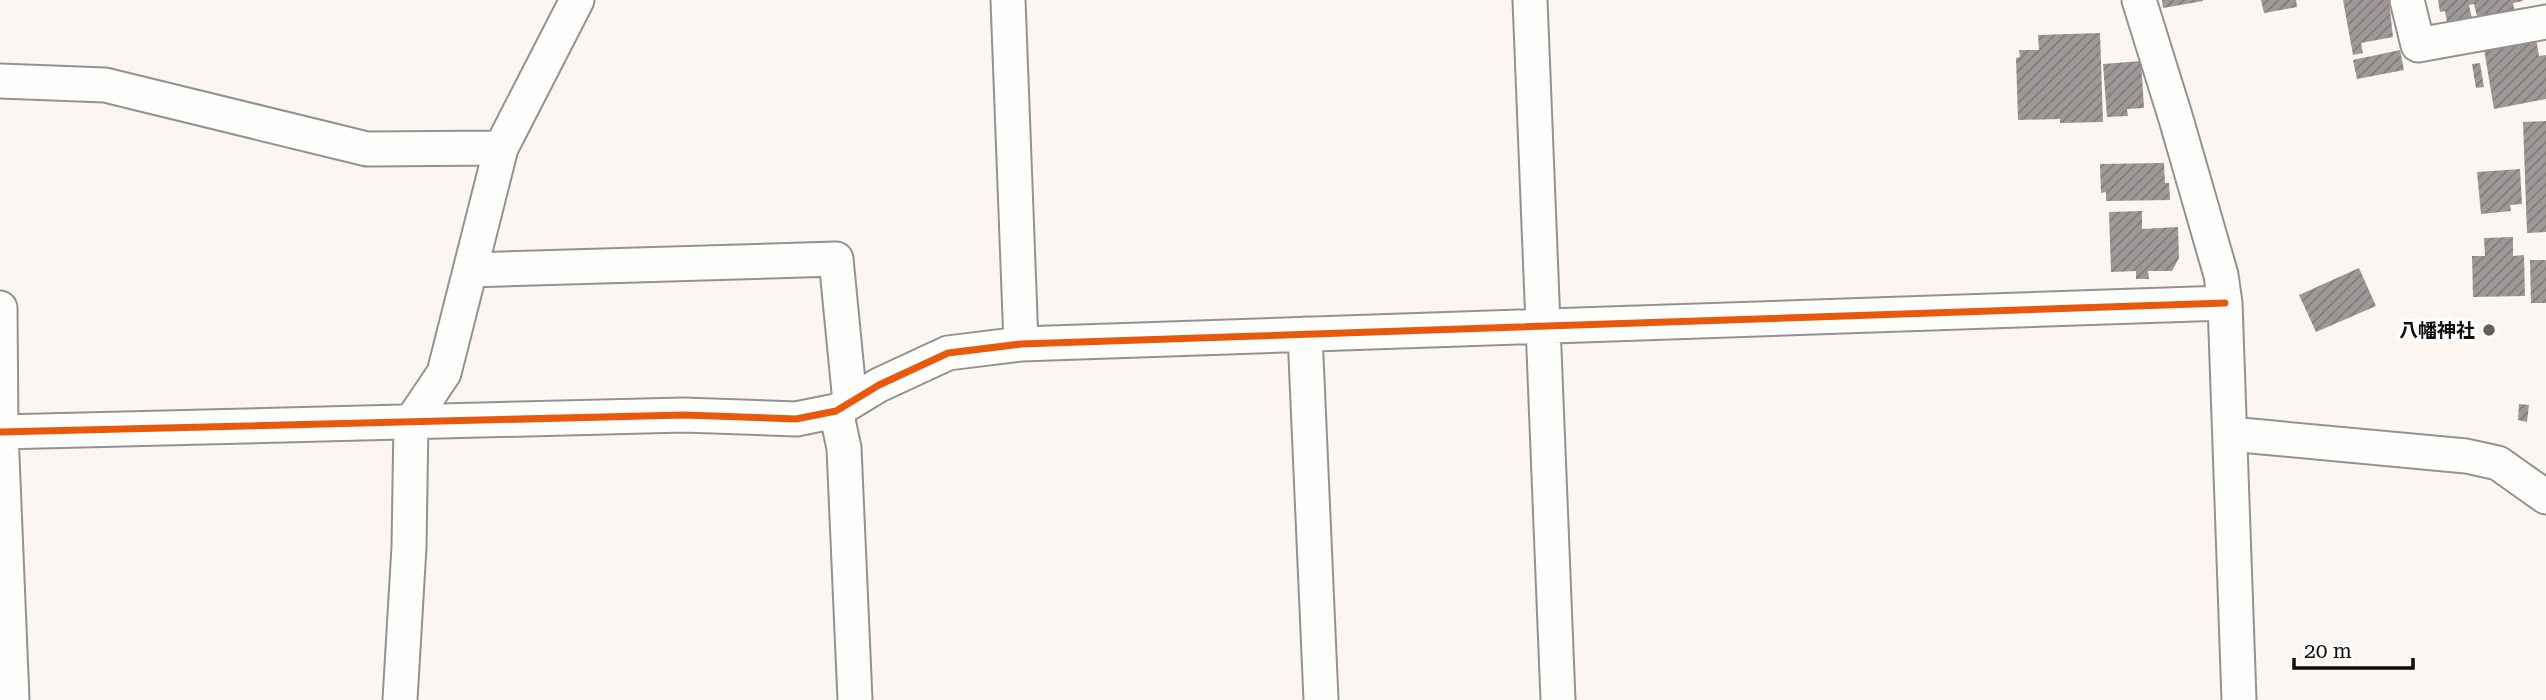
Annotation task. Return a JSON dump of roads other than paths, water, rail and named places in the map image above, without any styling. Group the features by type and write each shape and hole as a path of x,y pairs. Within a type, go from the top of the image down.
{"street":[{"path":"401,700 409,547 411,422 444,373 501,148 577,0"},
{"path":"1007,0 1021,344"},
{"path":"1530,0 1558,700"},
{"path":"2138,0 2176,118 2221,275 2225,303 2239,700"},
{"path":"2407,0 2418,45 2546,22"},
{"path":"0,81 105,85 367,149 501,148"},
{"path":"470,270 836,258 855,700"},
{"path":"1,432 684,415 796,419 843,407 879,385 947,352 1021,344 2225,303"},
{"path":"0,308 1,432 12,700"},
{"path":"1305,334 1321,700"},
{"path":"2230,434 2466,456 2498,463 2546,497"}],"place":[{"name":"八幡神社","path":"2489,330"}]}
